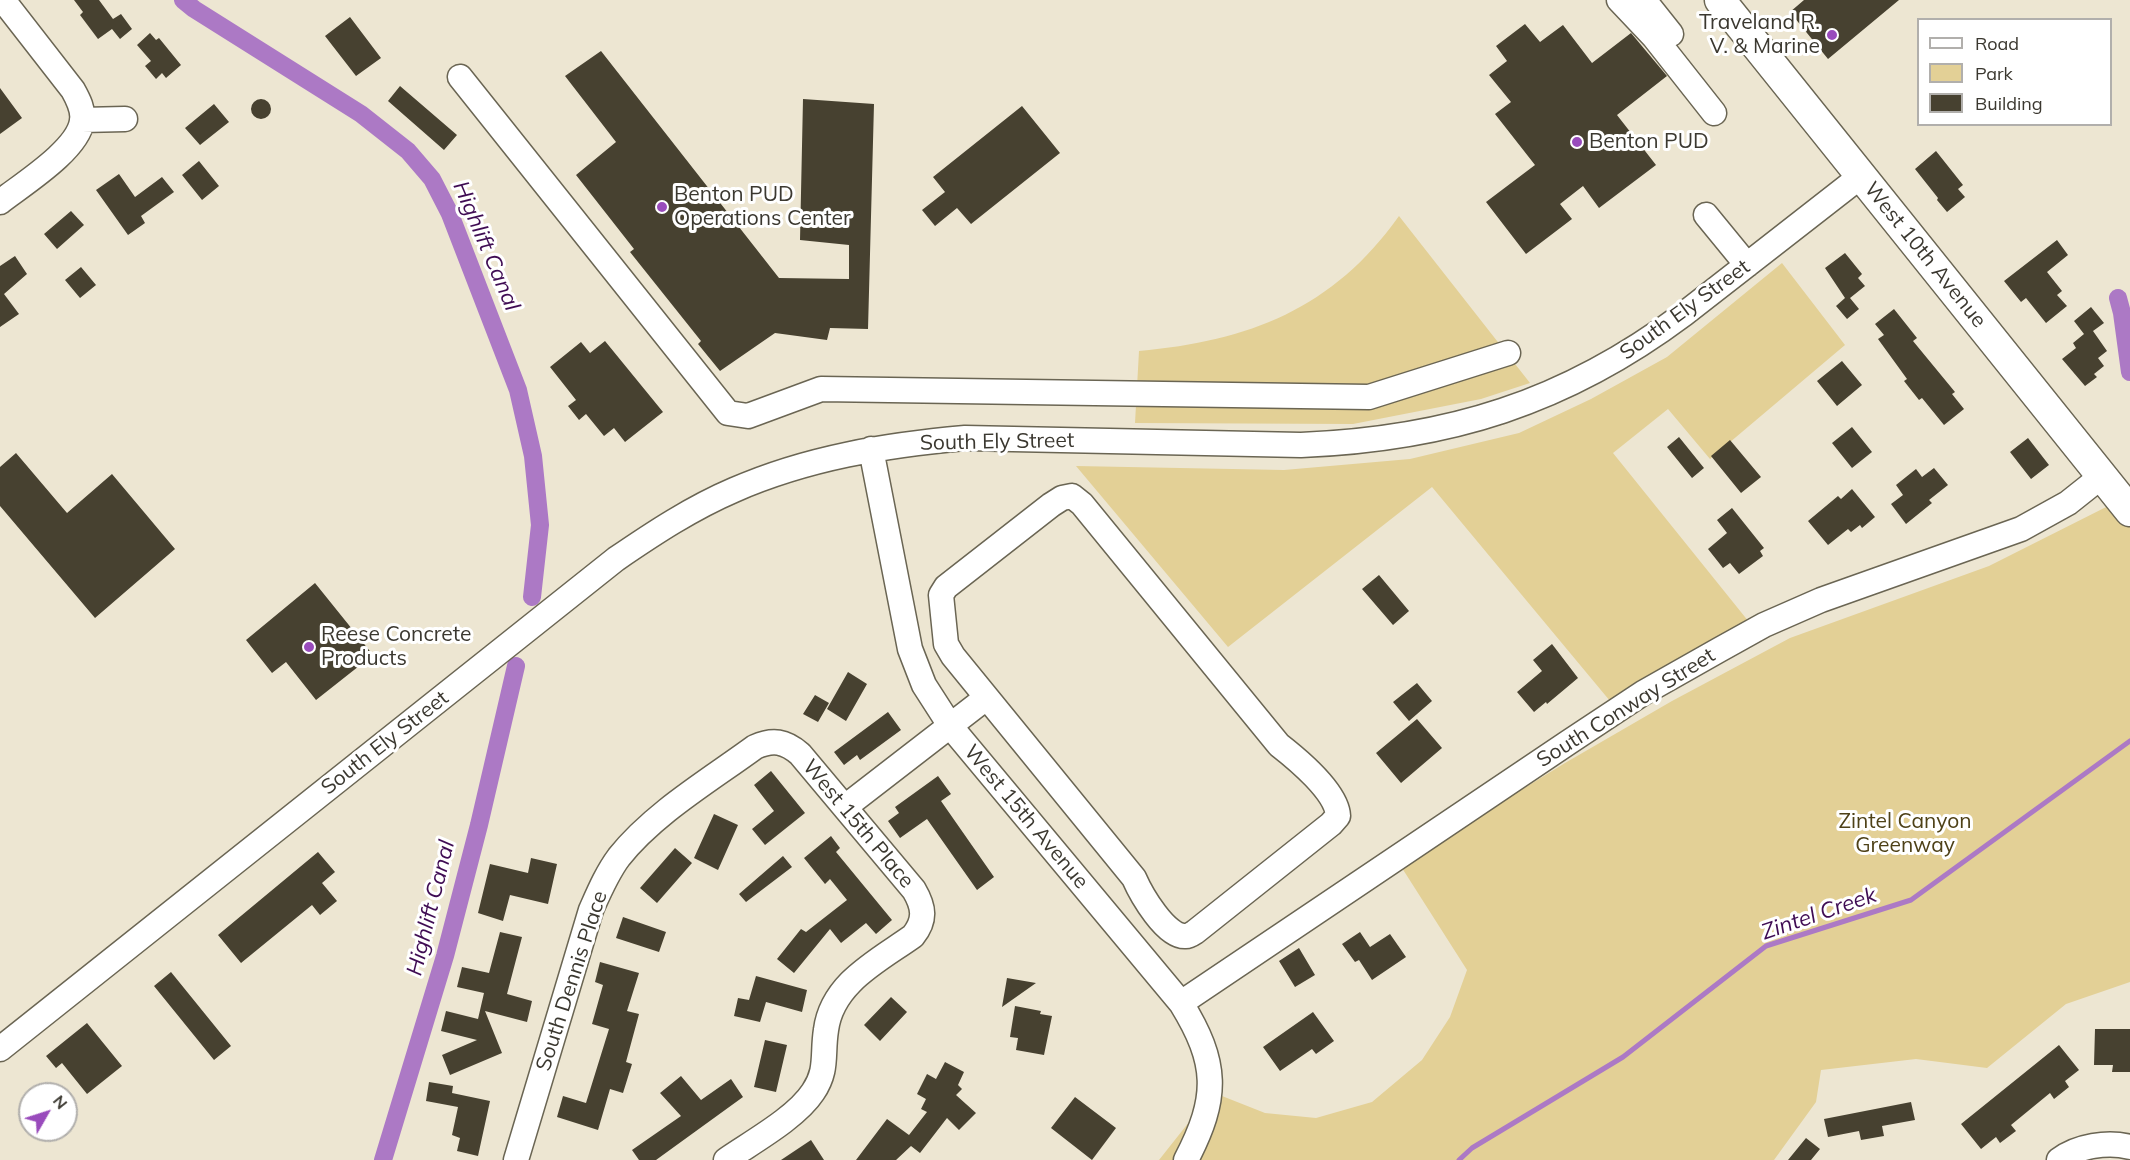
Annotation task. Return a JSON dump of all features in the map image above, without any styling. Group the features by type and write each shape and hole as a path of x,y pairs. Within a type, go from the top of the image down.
{"main road":[{"name":"West 10th Avenue","path":"1720,0 2127,508"}],"street":[{"path":"0,202 61,153 72,141 82,120 80,102 74,90 3,0"},
{"path":"1619,0 1654,37 1714,113"},
{"path":"1644,0 1677,42 1689,81"},
{"path":"460,77 728,413 748,417 822,389 1369,397 1508,353"},
{"path":"82,120 125,119"},
{"name":"South Ely Street","path":"0,1049 616,559 657,532 733,490 817,461 871,449 965,438 1301,445 1345,443 1403,436 1457,425 1513,409 1616,360 1658,334 1861,176"},
{"path":"1707,215 1747,266"},
{"name":"West 15th Avenue","path":"871,449 910,649 924,685 951,727 1181,1003 1195,1025 1205,1048 1210,1070 1208,1107 1186,1160"},
{"name":"South Conway Street","path":"1181,1003 1569,742 1644,693 1710,655 1764,625 1821,600 2021,529 2068,503 2102,476"},
{"path":"1072,496 1082,504 1279,745 1302,764 1329,794 1337,807 1338,816 1331,824 1195,932 1186,936 1173,933 1149,906 1134,878 986,698 946,644 941,595 946,587 1051,505 1062,498 1072,496"},
{"path":"845,807 986,698"},
{"name":"South Dennis Place","path":"516,1160 591,910 609,873 632,843 662,815 755,747 766,742 777,742"},
{"name":"West 15th Place","path":"726,1160 803,1105 820,1081 824,1068 827,1018 833,1004 854,978 914,936 923,918 920,901 914,890 800,754 786,744 777,742"},
{"path":"2060,1159 2084,1148 2102,1144 2130,1147"}],"green space":[{"path":"1399,216 1530,383 1481,399 1353,424 1135,423 1139,351 1217,339 1286,315 1317,297 1346,275 1373,248"},
{"path":"1782,263 1845,345 1710,459 1668,409 1613,453 1749,622 1678,659 1610,701 1432,487 1228,647 1076,466 1284,470 1410,459 1519,433 1591,399 1667,357"},
{"name":"Zintel Canyon Greenway","path":"2130,495 2130,982 2066,1004 1987,1068 1916,1059 1821,1070 1816,1102 1774,1160 1159,1160 1197,1112 1222,1096 1265,1113 1316,1118 1372,1102 1422,1060 1450,1017 1467,970 1402,868 1461,827 1672,701 1790,638 1989,566"}],"building":[{"path":"74,0 99,0 113,19 121,14 132,29 120,39 112,29 98,39 80,15 83,12"},
{"name":"Traveland R. V. & Marine","path":"1804,0 1899,0 1828,59 1790,12"},
{"path":"350,17 381,58 356,76 325,36"},
{"name":"Benton PUD","path":"1525,24 1540,42 1563,25 1592,63 1631,33 1667,76 1617,115 1656,165 1599,208 1583,186 1560,204 1572,219 1526,254 1486,202 1535,165 1495,114 1511,102 1489,75 1507,61 1496,46"},
{"path":"150,33 156,40 159,38 181,65 166,78 162,73 156,79 145,66 151,61 137,45"},
{"name":"Benton PUD Operations Center","path":"601,51 779,278 849,279 849,245 800,240 803,99 874,104 868,329 830,328 827,340 775,333 720,371 698,344 701,341 630,252 634,249 576,175 616,142 565,76"},
{"path":"400,86 457,135 444,150 388,101"},
{"path":"0,88 22,118 0,134"},
{"path":"261,99 268,102 271,109 268,116 261,119 254,116 251,109 254,102"},
{"path":"214,104 229,122 200,145 185,128"},
{"path":"1022,106 1060,153 971,224 957,208 935,226 922,210 945,192 933,177"},
{"path":"1936,151 1963,185 1958,189 1965,197 1947,212 1915,169"},
{"path":"199,161 219,186 202,200 182,175"},
{"path":"119,174 135,197 162,177 174,192 141,216 145,223 128,235 96,190"},
{"path":"71,211 84,225 57,249 44,234"},
{"path":"2057,240 2068,255 2047,272 2062,291 2057,295 2067,306 2046,323 2026,298 2021,302 2004,281"},
{"path":"1845,253 1862,274 1858,278 1865,286 1850,298 1859,309 1847,319 1836,306 1845,298 1825,268"},
{"path":"15,256 27,274 4,294 19,314 0,327 0,266"},
{"path":"81,267 96,285 80,298 65,280"},
{"path":"2091,307 2104,323 2093,331 2107,351 2098,358 2104,366 2094,374 2097,377 2085,386 2062,359 2076,348 2073,343 2084,334 2074,321"},
{"path":"1894,309 1917,338 1913,341 1955,392 1952,394 1964,409 1944,425 1922,398 1919,400 1904,381 1907,379 1878,339 1884,335 1875,324"},
{"path":"605,341 663,412 625,442 614,428 604,436 586,414 579,420 568,406 576,400 550,367 581,342 590,353"},
{"path":"1842,361 1862,385 1837,406 1817,381"},
{"path":"1852,427 1872,452 1852,468 1832,443"},
{"path":"1679,437 1704,468 1692,478 1667,447"},
{"path":"2028,438 2049,465 2031,479 2010,452"},
{"path":"1730,440 1761,477 1741,493 1711,456"},
{"path":"16,453 67,513 112,474 175,549 95,618 0,506 0,467"},
{"path":"1934,468 1948,485 1929,500 1932,503 1906,524 1891,504 1903,495 1896,485 1916,469 1922,477"},
{"path":"1852,489 1875,517 1862,528 1860,525 1851,532 1848,529 1828,545 1808,521 1838,496 1841,499"},
{"path":"1732,508 1764,548 1760,551 1763,556 1739,574 1730,563 1723,568 1708,549 1727,533 1717,520"},
{"path":"1379,575 1409,611 1393,625 1362,589"},
{"name":"Reese Concrete Products","path":"315,583 373,655 316,700 286,662 272,673 246,640"},
{"path":"1552,644 1578,678 1534,712 1517,692 1542,671 1533,660"},
{"path":"848,672 867,684 846,721 827,709"},
{"path":"1417,683 1432,701 1409,721 1393,702"},
{"path":"815,695 829,703 818,722 803,714"},
{"path":"888,712 901,730 860,760 857,755 844,765 834,752"},
{"path":"1417,719 1442,748 1401,783 1376,753"},
{"path":"771,771 805,813 765,845 752,829 774,811 754,785"},
{"path":"938,776 951,794 941,801 994,877 977,890 927,819 900,838 888,821 899,813 895,807"},
{"path":"714,814 738,825 718,870 694,858"},
{"path":"831,836 840,848 836,852 892,920 876,934 866,923 841,943 830,929 794,973 777,959 801,929 806,932 847,900 830,879 825,884 804,858"},
{"path":"675,848 692,863 657,903 640,888"},
{"path":"318,852 335,872 322,883 337,901 320,915 312,905 241,963 218,935"},
{"path":"783,856 792,867 746,902 739,894"},
{"path":"531,858 557,864 548,904 510,895 503,921 478,913 490,864 528,873"},
{"path":"623,917 666,932 659,952 616,938"},
{"path":"500,932 522,937 507,994 532,1001 527,1022 485,1011 502,1053 450,1075 442,1055 477,1040 441,1031 446,1011 478,1019 484,993 457,987 462,967 489,973"},
{"path":"1360,932 1370,947 1390,934 1406,957 1372,980 1359,960 1355,962 1342,944"},
{"path":"1299,948 1315,975 1295,987 1279,961"},
{"path":"600,962 639,973 627,1011 639,1014 626,1062 632,1064 623,1093 610,1089 598,1130 557,1117 563,1096 586,1103 609,1029 592,1024 603,985 595,982"},
{"path":"171,972 231,1046 214,1060 154,986"},
{"path":"756,976 807,990 802,1012 766,1002 760,1022 734,1016 738,998 749,1000"},
{"path":"1007,978 1036,983 1002,1007"},
{"path":"891,997 907,1012 880,1041 864,1025"},
{"path":"1015,1006 1041,1011 1040,1014 1052,1016 1044,1055 1016,1050 1018,1038 1010,1037"},
{"path":"1313,1012 1334,1041 1316,1054 1312,1049 1280,1071 1263,1047"},
{"path":"87,1023 122,1066 87,1094 62,1063 56,1068 46,1056"},
{"path":"2095,1029 2130,1029 2130,1072 2112,1072 2113,1065 2094,1065"},
{"path":"765,1040 787,1045 776,1092 754,1087"},
{"path":"2059,1045 2079,1070 2065,1081 2069,1087 2054,1099 2050,1093 2011,1125 2016,1131 2000,1143 1996,1137 1981,1149 1961,1124"},
{"path":"945,1062 964,1072 958,1085 962,1089 956,1095 976,1113 959,1130 947,1118 920,1153 911,1146 896,1160 856,1160 887,1119 909,1135 927,1112 921,1109 926,1099 917,1094 927,1074 936,1079"},
{"path":"681,1076 701,1100 731,1079 743,1097 656,1160 639,1160 632,1150 681,1116 660,1093"},
{"path":"429,1082 453,1086 452,1093 490,1101 478,1156 457,1151 460,1138 452,1135 458,1107 426,1101"},
{"path":"1075,1097 1116,1128 1092,1160 1051,1128"},
{"path":"1911,1102 1915,1120 1882,1126 1884,1136 1861,1140 1859,1131 1828,1137 1824,1119"},
{"path":"1806,1138 1820,1149 1811,1160 1788,1160"},
{"path":"811,1140 824,1160 781,1160"}],"waterway":[{"name":"Highlift Canal","path":"183,0 361,114 408,151 432,179 450,214 518,390 533,456 540,525 532,597"},
{"path":"2118,298 2130,372"},
{"name":"Highlift Canal","path":"383,1160 445,956 479,825 516,666"},
{"name":"Zintel Creek","path":"1459,1160 1472,1148 1623,1057 1766,946 1911,900 2130,741"}],"place":[{"name":"Traveland R. V. & Marine","path":"1832,35"},
{"name":"Benton PUD","path":"1577,142"},
{"name":"Benton PUD Operations Center","path":"662,207"},
{"name":"Reese Concrete Products","path":"309,647"}]}
